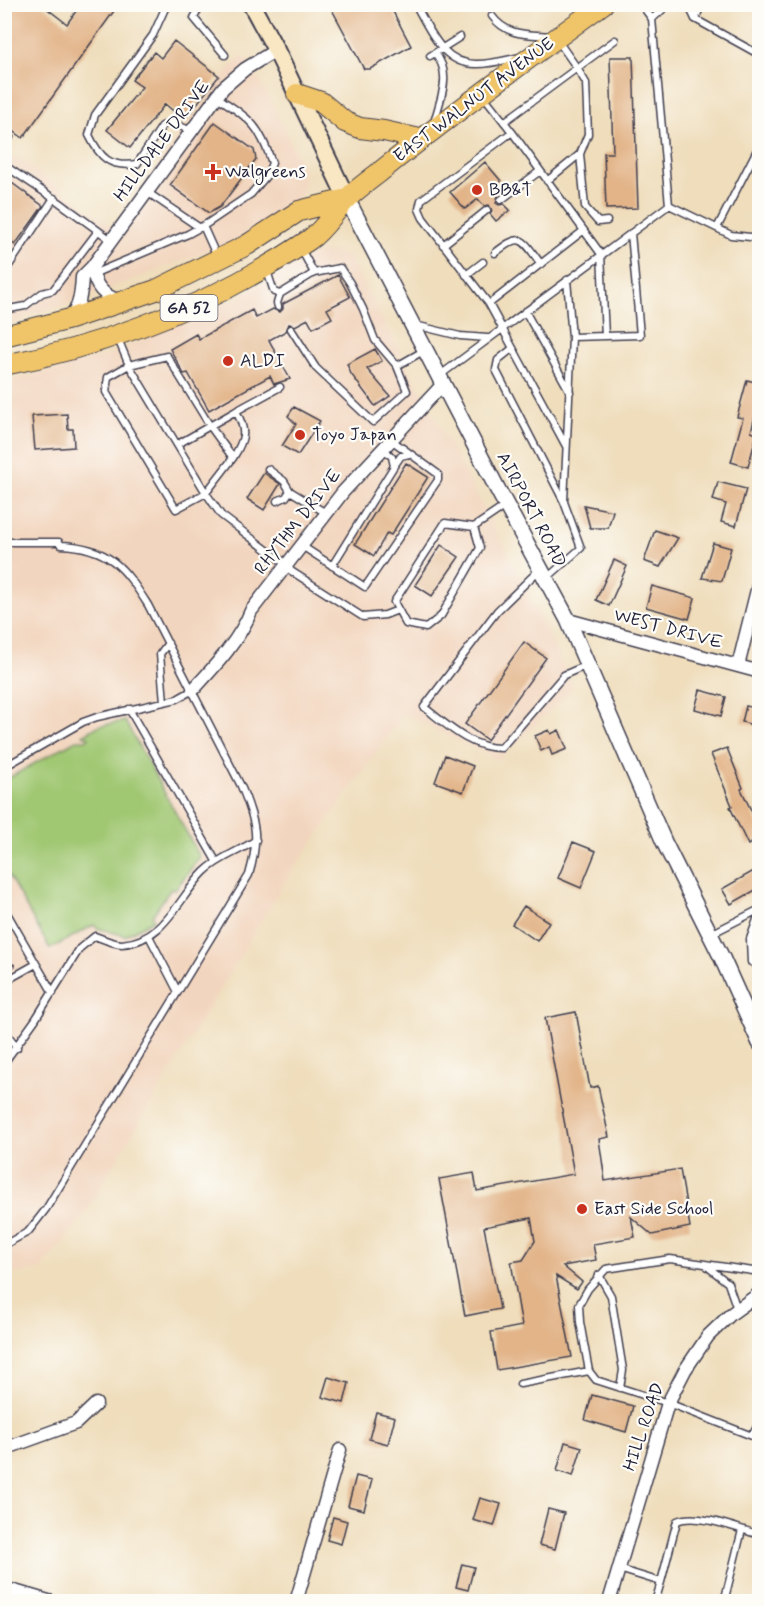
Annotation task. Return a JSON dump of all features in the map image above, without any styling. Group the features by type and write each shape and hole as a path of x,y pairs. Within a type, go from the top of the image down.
{"main road":[{"name":"EAST WALNUT AVENUE","path":"4,365 81,347 116,336 189,308 266,267 312,238 347,199 426,134 603,4"},
{"name":"AIRPORT ROAD","path":"253,5 347,199"},
{"path":"297,94 321,102 345,122 360,128 426,134"},
{"name":"EAST WALNUT AVENUE","path":"4,336 70,319 156,290 248,244 299,211 347,199"}],"street":[{"name":"HILLDALE DRIVE","path":"70,319 81,297 82,277 92,271 111,240 223,87 244,69 276,50"},
{"name":"AIRPORT ROAD","path":"347,199 506,506 568,620 664,842 710,935 759,1043"},
{"path":"92,271 101,292 123,302"},
{"name":"RHYTHM DRIVE","path":"193,690 214,667 246,624 251,611 326,513 441,380"},
{"path":"738,666 759,578"},
{"name":"WEST DRIVE","path":"568,620 759,672"},
{"name":"HILL ROAD","path":"609,1602 668,1403 685,1370 708,1336 759,1293"},
{"path":"4,1449 76,1423 96,1404"},
{"path":"296,1602 340,1450"},
{"path":"4,1588 52,1602"}],"lane":[{"path":"167,4 153,35 95,115 89,135 96,149 108,160 122,166 137,164 162,126 171,122 191,131"},
{"path":"201,4 194,18 225,55"},
{"path":"641,4 651,19 669,205"},
{"path":"651,19 669,4"},
{"path":"688,4 695,19 759,55"},
{"path":"695,19 702,4"},
{"path":"418,6 431,33 442,49 464,63 477,64 533,55"},
{"path":"492,16 505,30 558,37 586,83 588,134 580,154 548,182"},
{"path":"426,134 446,76 442,62 433,54 460,37"},
{"path":"504,122 615,40"},
{"path":"481,92 601,255 605,336"},
{"path":"92,271 202,227 252,194 267,174 272,163 266,144 255,124 216,97"},
{"path":"512,132 421,201 419,209 423,218 489,304 566,447"},
{"path":"717,228 759,144"},
{"path":"580,154 585,207 598,222 607,221"},
{"path":"5,166 54,198 111,240"},
{"path":"501,200 540,171"},
{"path":"146,192 202,227 219,260"},
{"path":"4,273 54,198"},
{"path":"669,205 731,235 759,238"},
{"path":"441,380 488,338 669,205"},
{"path":"443,245 488,210"},
{"path":"4,310 26,306 42,293 53,290 98,231"},
{"path":"489,304 583,231"},
{"path":"572,337 640,334 631,233"},
{"path":"495,252 511,240 517,239 525,243 541,264"},
{"path":"299,246 314,273"},
{"path":"466,275 483,262"},
{"path":"266,267 274,292 280,294"},
{"path":"278,307 280,294 314,273 340,268 363,309 375,340 397,366 407,391 373,422 316,368 291,329"},
{"path":"564,502 572,337 567,280"},
{"path":"525,311 570,393"},
{"path":"412,325 460,336 488,338"},
{"path":"116,336 129,364 221,515 287,565 291,571 363,617 385,615 398,610"},
{"path":"513,348 498,360 496,370 564,502 581,548 543,574 497,611 424,707 453,730 478,745 501,748 564,675 588,665"},
{"path":"397,366 425,350"},
{"path":"233,458 210,426 167,356 129,364 108,377 106,383 106,392 117,412 176,509 206,493 233,458 243,443 243,424 236,411"},
{"path":"178,444 280,387"},
{"path":"301,545 365,588 438,480 438,474 409,454 387,443"},
{"path":"387,443 394,466"},
{"path":"332,566 394,466 401,456 409,454"},
{"path":"268,469 284,481 290,491 326,513"},
{"path":"276,501 286,497 290,491"},
{"path":"474,527 480,548 441,616 426,627 406,624 394,602 445,523 474,527 506,506"},
{"path":"4,542 59,543 82,546 109,558 126,572 135,584 193,690 252,811 256,840 249,875 40,1220 24,1236 4,1245"},
{"path":"164,702 160,654 168,643"},
{"path":"4,767 83,722 177,699 193,690"},
{"path":"129,709 216,861"},
{"path":"4,1063 17,1048 80,948 96,936 121,944 148,936 165,923 203,873 216,861 245,848 256,840"},
{"path":"4,908 53,993"},
{"path":"710,935 759,910"},
{"path":"759,910 750,939 751,962 759,966"},
{"path":"148,936 178,992"},
{"path":"4,990 11,978 36,964"},
{"path":"4,1029 17,1048"},
{"path":"759,1272 670,1259 606,1269 588,1289 579,1305 589,1371 596,1380 668,1403 756,1437 759,1421"},
{"path":"706,1265 728,1283 737,1310"},
{"path":"599,1275 611,1296 623,1370 620,1388"},
{"path":"520,1384 589,1371"},
{"path":"655,1602 676,1521 683,1518 702,1519 759,1535"},
{"path":"724,1602 742,1530"},
{"path":"618,1569 661,1582"}],"path":[{"path":"4,948 18,973"}],"shaded area":[{"path":"244,55 270,99 304,170 305,188 298,199 241,238 66,305 29,315 5,327 4,153 21,160 113,227 230,67"},
{"path":"319,251 349,257 508,553 573,688 499,760 404,713 288,877 81,1219 41,1270 5,1276 5,382 107,355 229,302"}],"green space":[{"path":"125,721 200,857 175,890 172,887 152,916 154,920 125,936 97,928 94,925 50,949 5,869 5,780 76,740 86,740 89,737 83,735 98,726"}],"building":[{"path":"14,4 41,4 67,24 81,4 119,4 23,138 4,124 4,18"},
{"path":"329,4 389,4 411,46 370,69 364,69"},
{"path":"174,41 219,76 184,120 165,104 130,148 107,130 142,87 132,80 154,52 161,58"},
{"path":"610,57 633,57 638,208 606,209 604,153 613,153"},
{"name":"Walgreens","path":"215,122 254,150 256,159 220,207 209,213 170,185"},
{"path":"485,162 501,181 492,189 498,196 496,203 504,204 510,210 496,221 490,214 492,210 489,205 484,206 478,199 465,209 450,192"},
{"path":"12,183 43,206 15,245 4,238 4,194"},
{"name":"ALDI","path":"338,275 350,297 327,309 332,318 313,328 308,319 295,326 289,324 286,331 269,340 290,379 274,384 270,376 209,410 188,373 184,374 170,349 196,334 199,339 252,310 256,318 273,309 280,312 283,304"},
{"path":"375,349 382,361 367,369 390,396 375,406 351,374 347,364"},
{"path":"747,380 759,383 759,400 751,432 757,434 748,467 731,462 743,418 737,417"},
{"name":"Toyo Japan","path":"294,407 320,421 298,455 282,446 296,424 288,416"},
{"path":"67,414 68,429 73,429 74,447 35,450 32,416"},
{"path":"406,463 428,477 391,535 387,533 374,556 355,544"},
{"path":"264,473 280,484 264,510 247,499"},
{"path":"718,482 746,489 736,526 721,522 726,504 713,500"},
{"path":"584,505 613,511 608,528 590,528"},
{"path":"655,530 678,538 660,567 644,561"},
{"path":"713,543 731,548 722,581 702,578"},
{"path":"441,545 459,557 432,596 415,585"},
{"path":"614,560 627,566 609,606 596,600"},
{"path":"652,586 695,598 689,619 646,607"},
{"path":"524,642 546,658 487,740 465,724"},
{"path":"700,690 726,697 721,716 695,709"},
{"path":"746,706 759,709 759,727 742,722"},
{"path":"549,730 551,734 559,730 567,749 552,755 549,747 541,751 535,736"},
{"path":"727,748 743,788 741,789 759,827 759,839 748,845 730,807 732,806 711,754"},
{"path":"445,755 473,766 463,792 435,782"},
{"path":"573,842 596,851 581,888 558,878"},
{"path":"759,868 759,888 731,904 722,889"},
{"path":"524,906 549,922 537,941 512,924"},
{"path":"576,1012 590,1088 598,1086 609,1137 599,1139 605,1181 680,1169 690,1227 652,1235 631,1217 635,1237 593,1244 596,1260 563,1266 582,1282 577,1289 556,1276 572,1357 497,1370 491,1332 522,1326 511,1262 523,1260 535,1241 531,1218 484,1227 500,1309 465,1316 439,1179 474,1173 477,1191 574,1174 545,1018"},
{"path":"328,1377 349,1383 344,1403 322,1397"},
{"path":"592,1395 633,1406 626,1432 585,1420"},
{"path":"376,1412 395,1417 388,1444 369,1439"},
{"path":"565,1442 582,1447 573,1476 557,1471"},
{"path":"356,1476 372,1480 364,1510 348,1506"},
{"path":"480,1498 501,1504 494,1526 473,1520"},
{"path":"548,1509 564,1513 555,1549 539,1545"},
{"path":"333,1517 347,1521 341,1544 327,1540"},
{"path":"462,1564 474,1567 468,1590 456,1587"}],"place":[{"name":"Walgreens","path":"213,172"},
{"name":"BB&T","path":"477,190"},
{"name":"ALDI","path":"228,361"},
{"name":"Toyo Japan","path":"300,435"},
{"name":"East Side School","path":"582,1209"}]}
